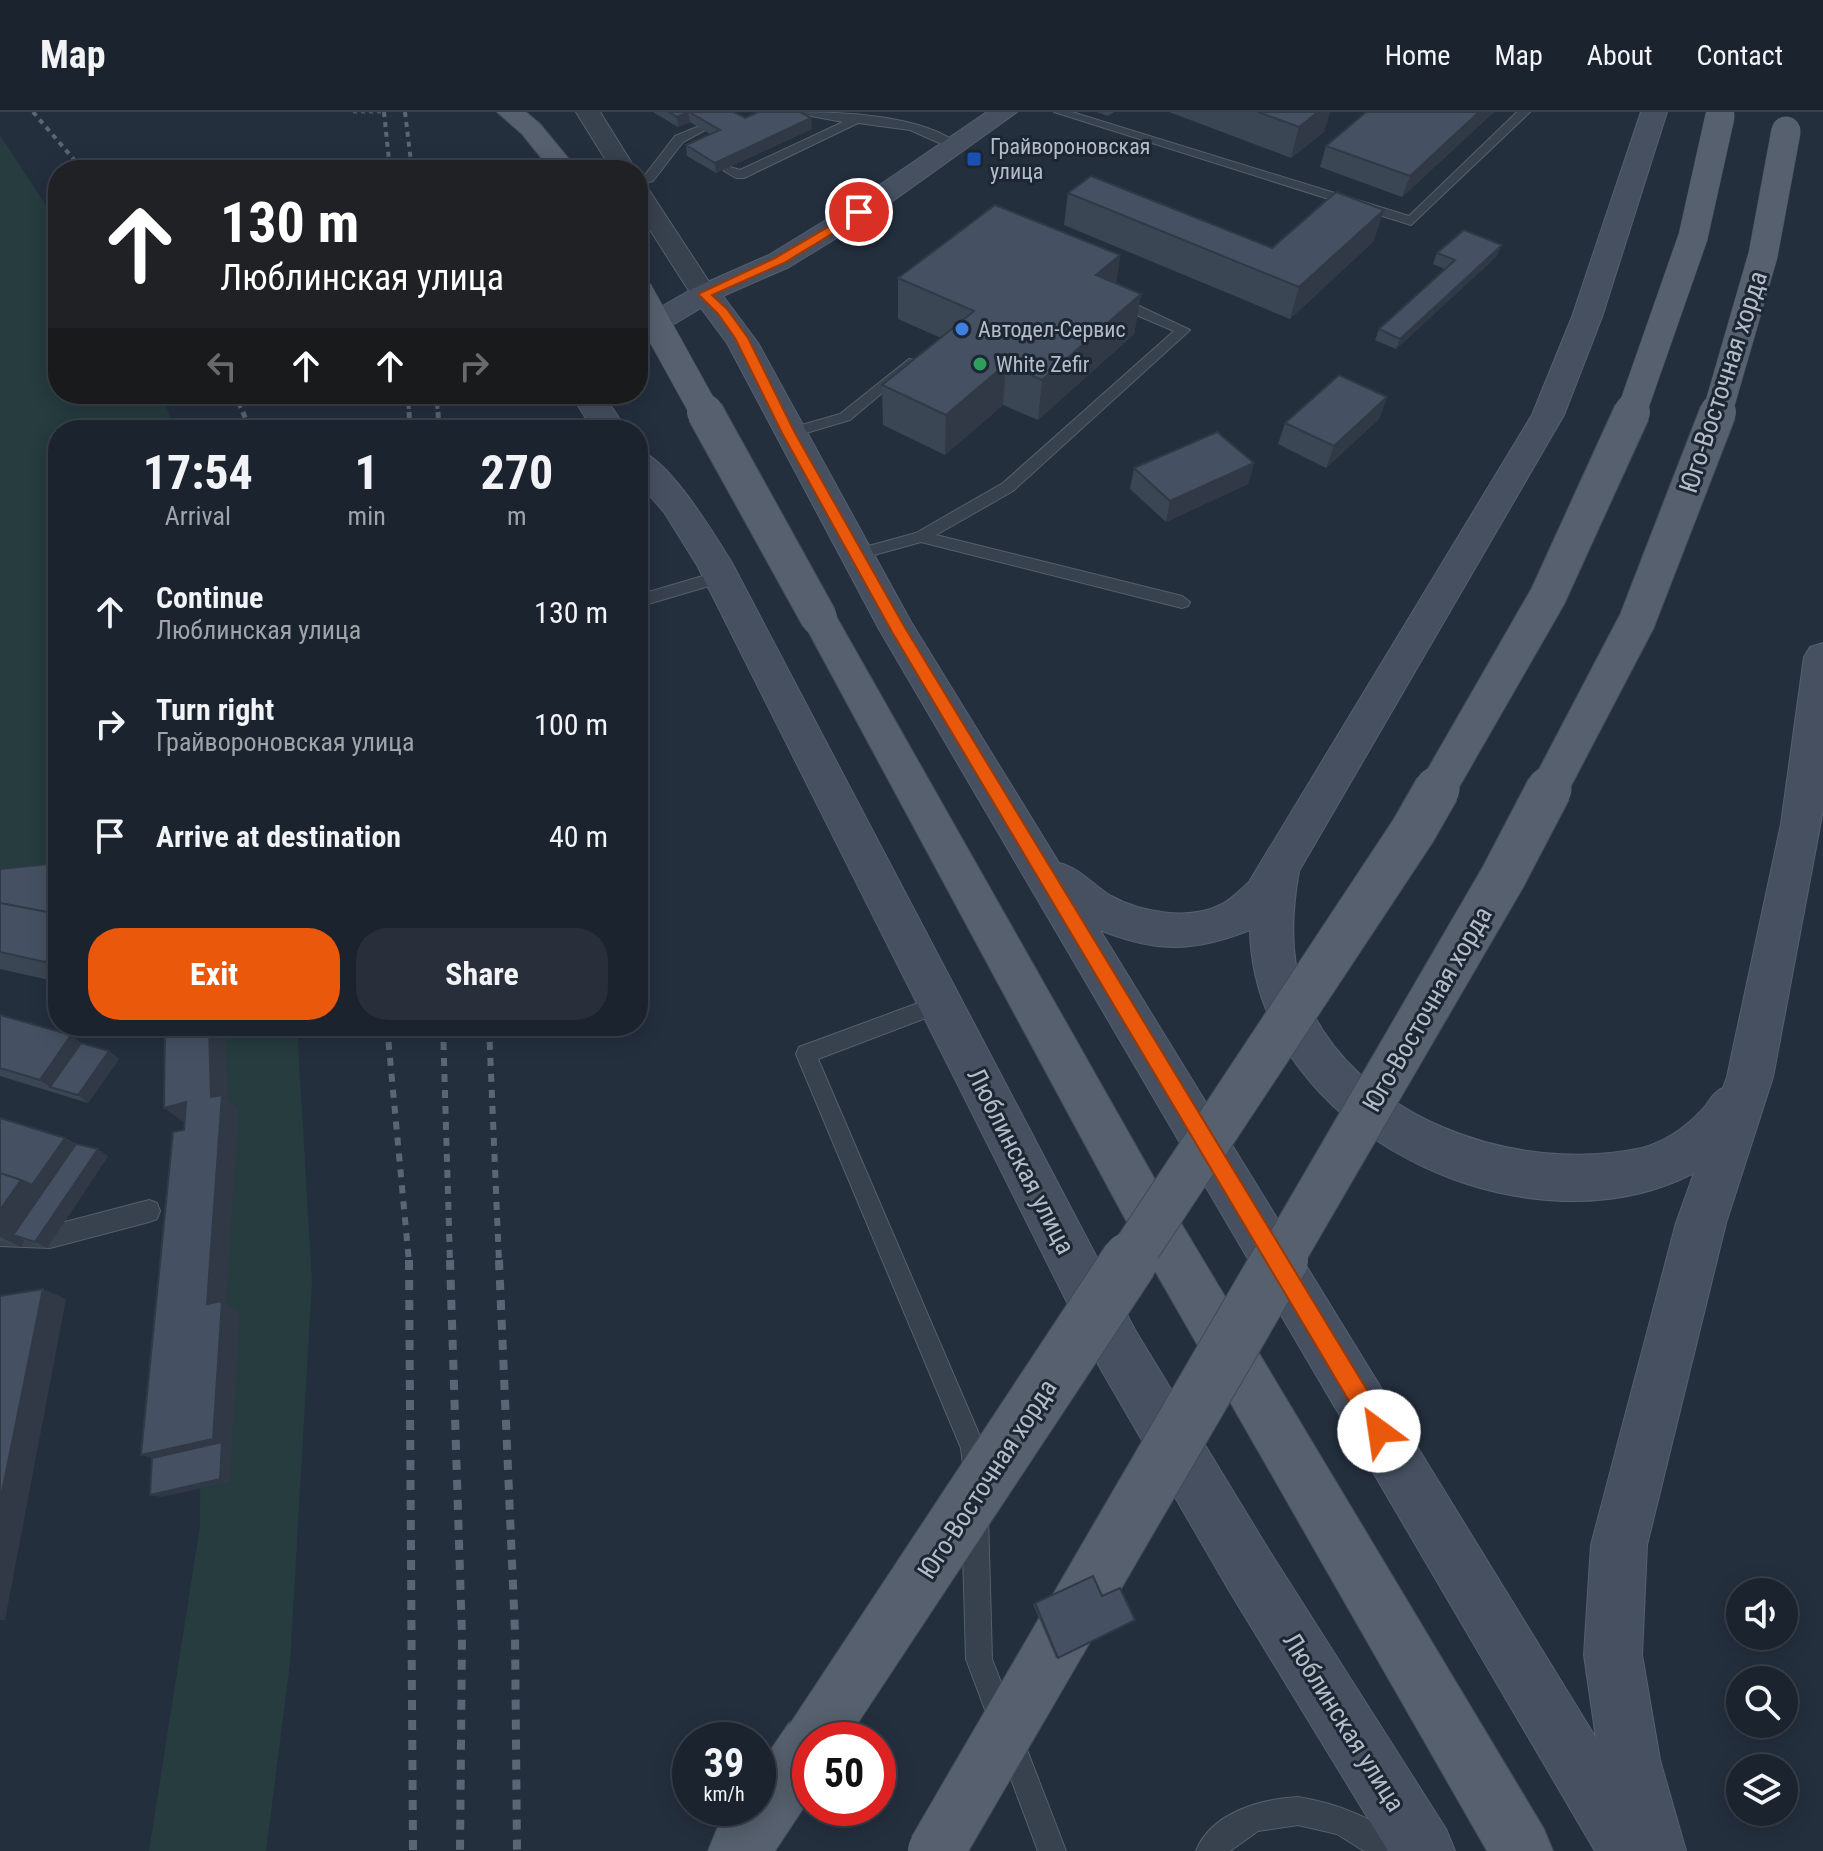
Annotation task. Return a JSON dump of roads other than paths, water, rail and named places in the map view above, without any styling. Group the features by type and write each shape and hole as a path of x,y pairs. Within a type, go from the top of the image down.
{"main road":[{"path":"510,112 531,129 557,160"},
{"path":"648,327 704,294 779,261 859,212 1004,112"},
{"path":"1034,852 1069,889 1107,915 1151,929 1197,929 1235,918 1264,894 1548,415 1587,317 1654,112"},
{"name":"Юго-Восточная хорда","path":"825,1722 1413,831 1548,596 1635,406 1693,237 1721,114"},
{"name":"Юго-Восточная хорда","path":"936,1851 1503,877 1637,621 1713,429 1763,255 1787,122"},
{"path":"704,294 723,311 741,338 789,433 897,629 1034,852 1630,1851"},
{"path":"648,309 1140,1199 1522,1851"},
{"name":"Люблинская улица","path":"648,472 676,504 720,577 1117,1348 1250,1572 1424,1851"},
{"path":"1655,1851 1630,1760 1613,1655 1619,1545 1701,1223 1750,1077 1801,824 1823,657"},
{"path":"1280,866 1270,926 1273,960 1283,996 1302,1032 1327,1067 1359,1099 1397,1127 1439,1150 1484,1167 1531,1178 1577,1181 1621,1177 1661,1165 1696,1146 1723,1122 1750,1077"},
{"name":"Юго-Восточная хорда","path":"739,1851 792,1772"}],"street":[{"path":"588,112 618,160"},
{"path":"648,207 704,294"}],"lane":[{"path":"796,112 913,127 955,146"},
{"path":"1060,112 1411,221 1524,112"},
{"path":"728,168 740,175 752,163 807,137 856,120"},
{"path":"648,178 684,142 702,132"},
{"path":"856,555 921,537 1008,487 1183,330 1132,308"},
{"path":"789,433 845,417 909,363"},
{"path":"921,537 1182,602"},
{"path":"648,598 720,577"},
{"path":"940,1004 806,1054 973,1448 979,1659 1052,1851"},
{"path":"0,1235 50,1237 149,1211"},
{"path":"1210,1851 1239,1825 1260,1815 1283,1810 1306,1810 1330,1816 1355,1828 1388,1851"}],"railway":[{"path":"33,112 74,160"},
{"path":"384,112 389,160"},
{"path":"405,112 411,160"},
{"path":"239,404 243,414"},
{"path":"408,404 409,414"},
{"path":"437,404 438,414"},
{"path":"243,412 246,420"},
{"path":"409,412 409,420"},
{"path":"438,412 438,420"},
{"path":"388,1036 409,1262"},
{"path":"443,1036 450,1262"},
{"path":"489,1036 499,1262"},
{"path":"409,1260 413,1851"},
{"path":"450,1260 462,1636 460,1851"},
{"path":"499,1260 515,1632 517,1851"}],"place":[{"name":"Грайвороновская улица","path":"974,159"},
{"name":"Автодел-Сервис","path":"962,329"},
{"name":"White Zefir","path":"980,364"}]}
